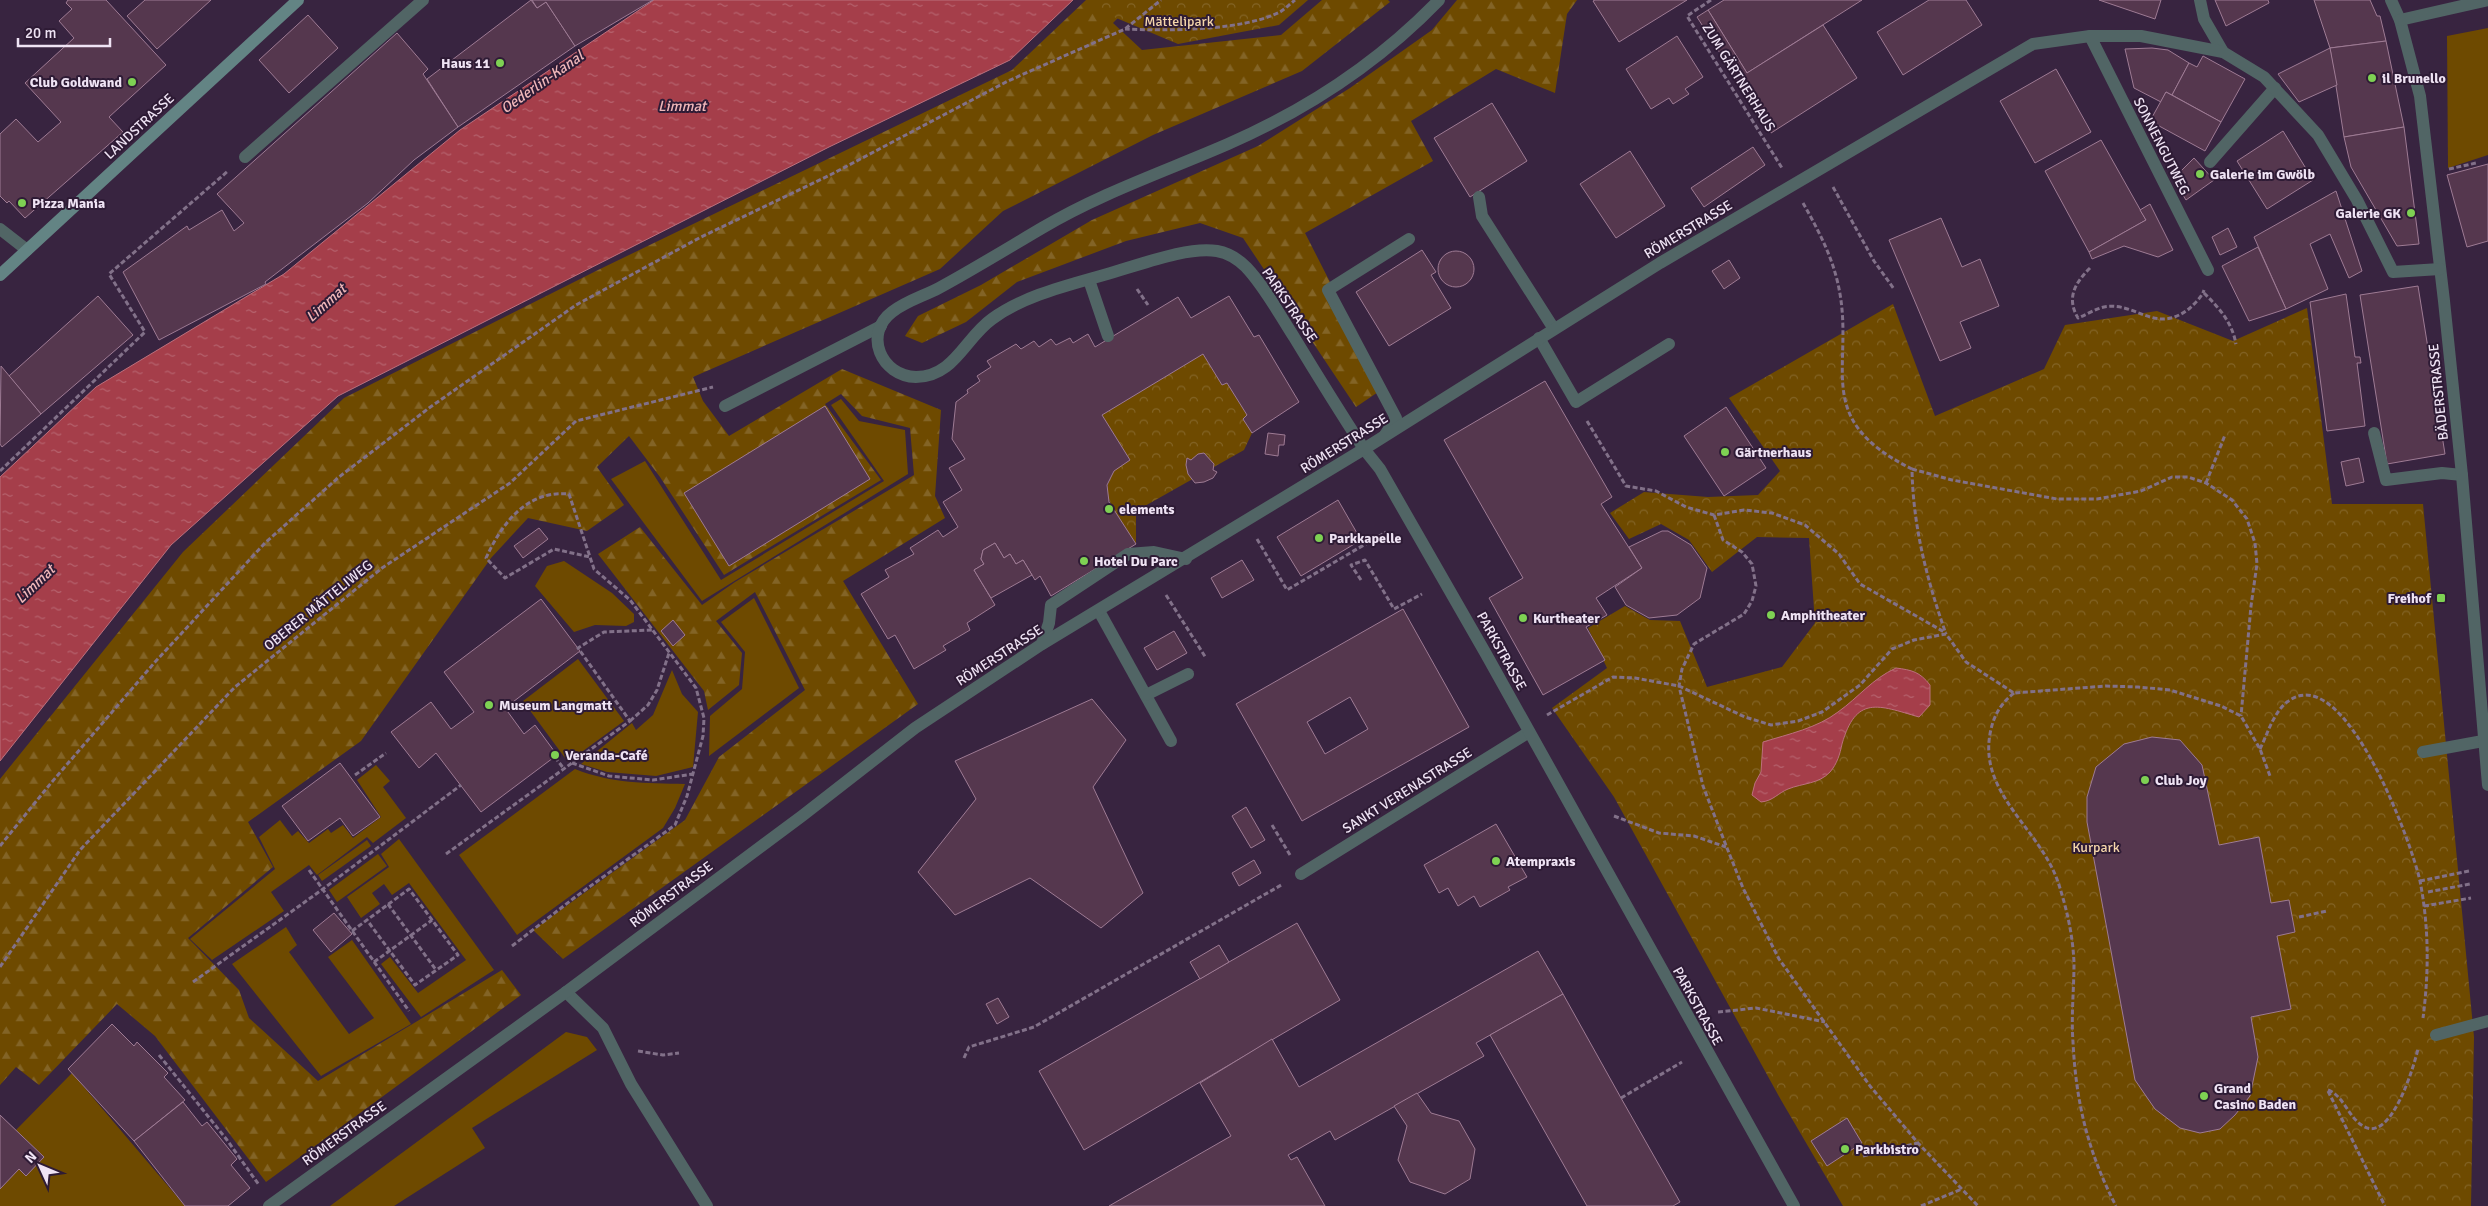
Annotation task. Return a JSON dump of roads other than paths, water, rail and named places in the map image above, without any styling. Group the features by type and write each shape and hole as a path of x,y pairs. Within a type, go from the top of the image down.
{"main road":[{"name":"LANDSTRASSE","path":"0,275 298,0"}],"street":[{"path":"245,157 423,0"},
{"path":"725,406 881,326 894,310 939,288 1058,218 1118,189 1230,143 1320,95 1391,46 1439,0"},
{"path":"2200,0 2204,19 2223,52"},
{"name":"BÄDERSTRASSE","path":"2391,0 2400,20 2420,96 2462,475 2488,785"},
{"path":"2400,20 2483,1"},
{"name":"RÖMERSTRASSE","path":"270,1206 566,992 794,822 915,728 1042,644 1364,449 1789,180 1822,167 2033,44 2090,36 2141,36 2223,52 2264,77 2318,136 2357,200 2393,272 2440,269"},
{"name":"SONNENGUTWEG","path":"2090,36 2208,270"},
{"path":"2210,162 2275,88"},
{"path":"1478,197 1482,216 1554,329"},
{"path":"0,229 27,250"},
{"path":"1385,435 1396,418 1328,290 1409,239"},
{"name":"PARKSTRASSE","path":"881,326 878,346 886,364 897,372 909,376 934,374 955,359 979,330 992,318 1040,295 1173,256 1201,251 1213,250 1237,259 1246,267 1267,294 1364,449 1380,469 1794,1206"},
{"path":"1089,280 1108,336"},
{"path":"1539,338 1576,402 1669,344"},
{"path":"2374,433 2386,480 2442,473 2462,475"},
{"path":"1042,644 1049,623 1051,604 1128,554 1154,552 1186,558"},
{"path":"1098,611 1171,741"},
{"path":"1146,695 1188,674"},
{"name":"SANKT VERENASTRASSE","path":"1301,874 1529,732"},
{"path":"2422,752 2484,741"},
{"path":"566,992 603,1028 631,1084 707,1206"},
{"path":"2436,1035 2488,1022"}],"water":[{"name":"Limmat","path":"654,0 1073,0 1010,60 829,147 338,396 171,545 0,761 0,477 96,387 284,274 460,130"},
{"path":"1896,668 1915,672 1930,685 1930,705 1919,717 1880,707 1862,711 1854,717 1836,762 1826,776 1788,789 1765,801 1761,802 1752,795 1755,783 1761,772 1763,742 1802,730 1830,718 1880,677"}],"place":[{"name":"Haus 11","path":"500,63"},
{"name":"il Brunello","path":"2372,78"},
{"name":"Club Goldwand","path":"132,82"},
{"name":"Galerie im Gwölb","path":"2200,174"},
{"name":"Pizza Mania","path":"22,203"},
{"name":"Galerie GK","path":"2411,213"},
{"name":"Gärtnerhaus","path":"1725,452"},
{"name":"elements","path":"1109,509"},
{"name":"Parkkapelle","path":"1319,538"},
{"name":"Hotel Du Parc","path":"1084,561"},
{"name":"Freihof","path":"2441,598"},
{"name":"Amphitheater","path":"1771,615"},
{"name":"Kurtheater","path":"1523,618"},
{"name":"Museum Langmatt","path":"489,705"},
{"name":"Veranda-Café","path":"555,755"},
{"name":"Club Joy","path":"2145,780"},
{"name":"Atempraxis","path":"1496,861"},
{"name":"Grand Casino Baden","path":"2204,1096"},
{"name":"Parkbistro","path":"1845,1149"}],"park label":[{"name":"Mättelipark","path":"1179,21"},
{"name":"Kurpark","path":"2096,847"}],"water label":[{"name":"Oederlin-Kanal","path":"542,82"}]}
